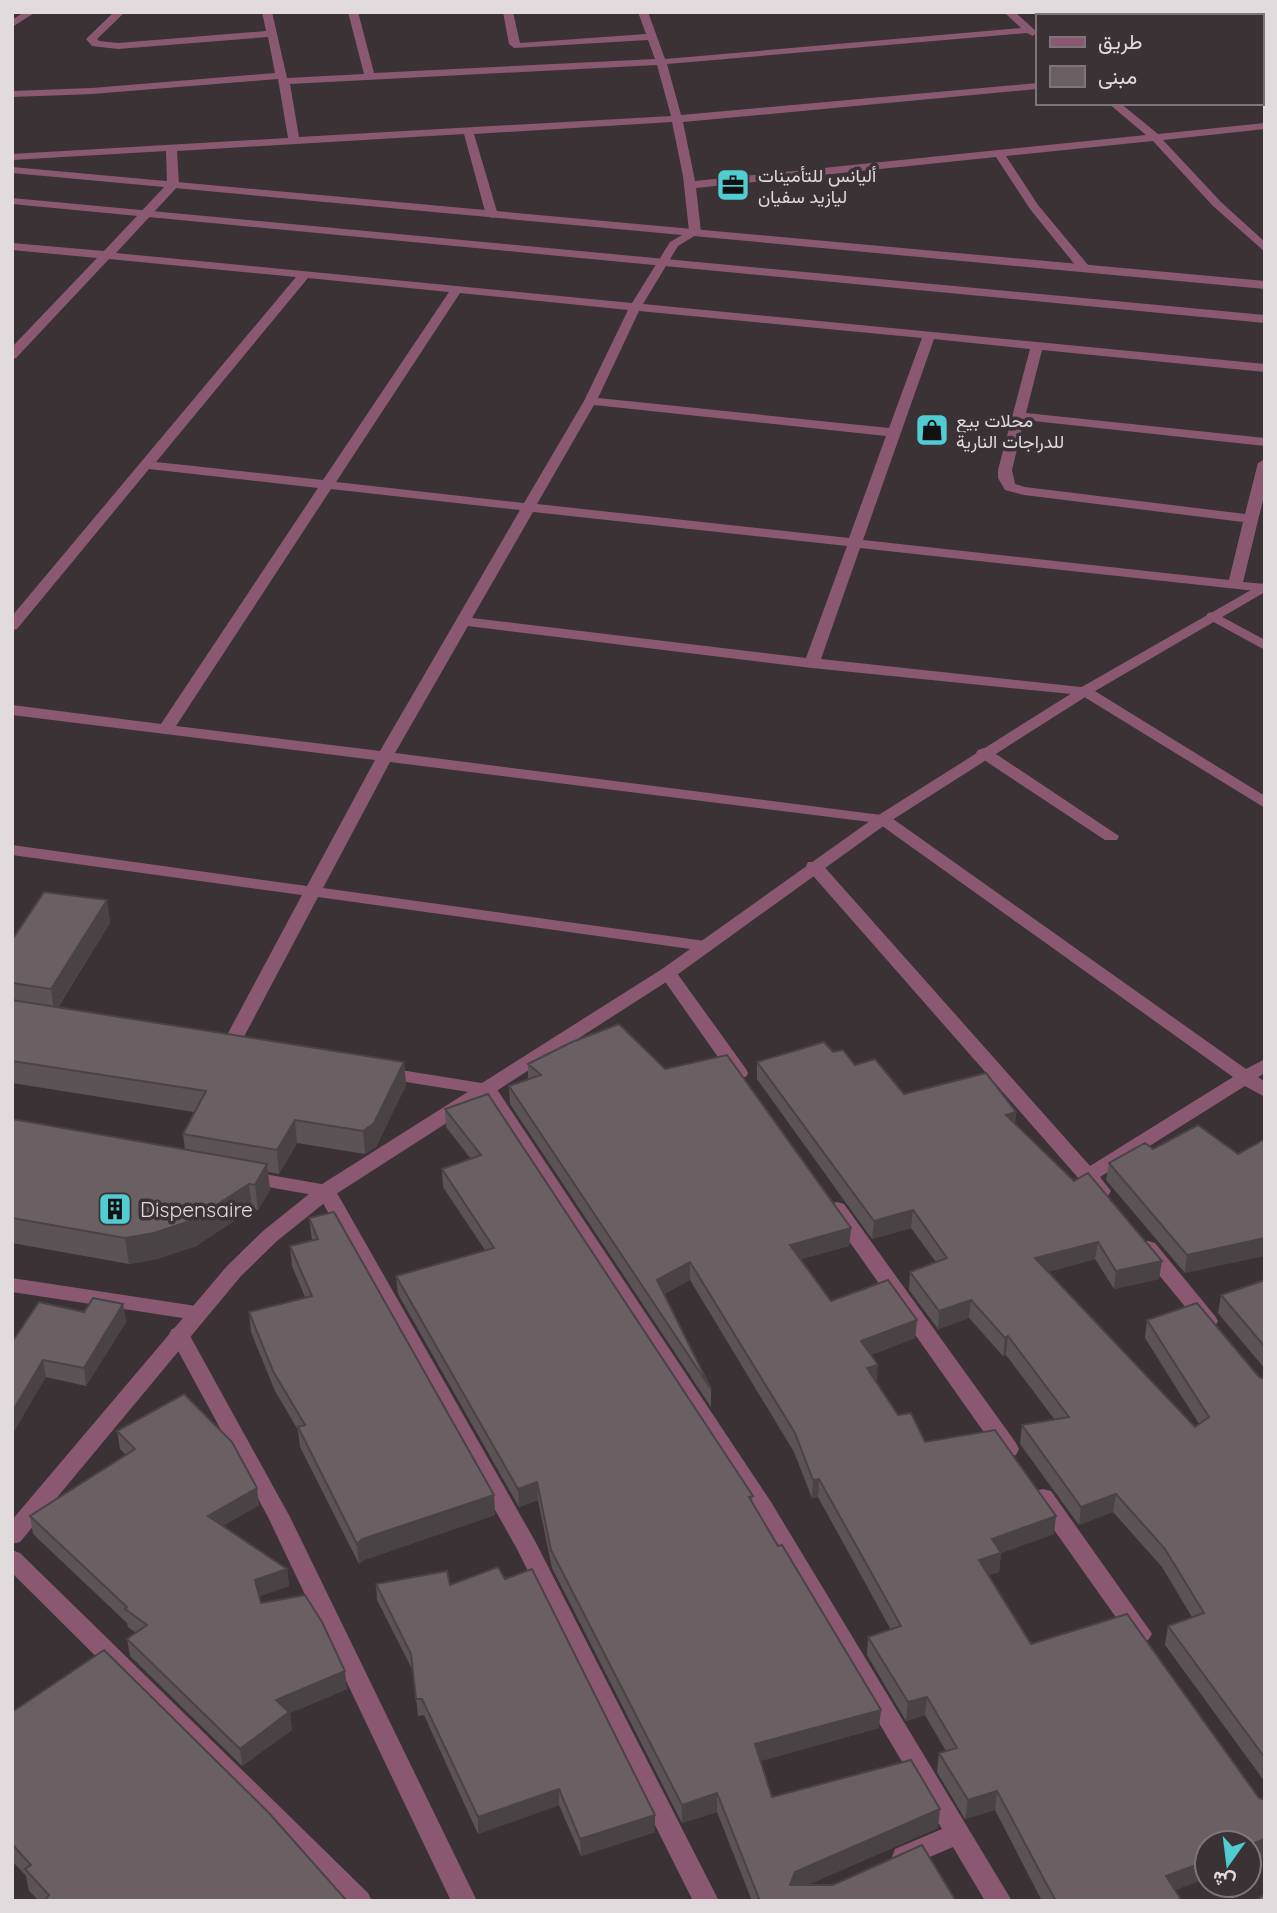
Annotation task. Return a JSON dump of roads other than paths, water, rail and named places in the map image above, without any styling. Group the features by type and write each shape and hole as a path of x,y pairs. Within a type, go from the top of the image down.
{"street":[{"path":"12,24 31,12"},
{"path":"120,12 91,39 96,44 118,46 272,34"},
{"path":"267,12 294,141"},
{"path":"353,12 370,77"},
{"path":"508,12 513,44 519,46 653,37"},
{"path":"643,12 653,37 692,185 695,232"},
{"path":"1009,12 1033,33"},
{"path":"12,94 660,62 1033,33"},
{"path":"12,157 676,119 1036,86"},
{"path":"1115,105 1155,137 1217,204 1265,249"},
{"path":"692,185 1265,126"},
{"path":"468,131 492,215"},
{"path":"12,355 173,185 172,148"},
{"path":"999,153 1034,207 1084,268"},
{"path":"12,170 1264,285"},
{"path":"12,201 1265,319"},
{"path":"229,1048 384,758 590,401 635,307 674,244 695,232"},
{"path":"12,246 1265,368"},
{"path":"12,626 304,275"},
{"path":"165,730 457,289"},
{"path":"812,663 929,335"},
{"path":"1037,346 1005,470 1005,478 1010,486 1024,491 1252,519"},
{"path":"590,401 895,433"},
{"path":"1019,416 1265,442"},
{"path":"1236,584 1265,463"},
{"path":"146,465 1263,587"},
{"path":"12,1536 20,1516 196,1313 270,1236 327,1191 668,973 814,866 984,753 1263,587"},
{"path":"1213,615 1265,646"},
{"path":"463,621 812,663 1085,691 1265,803"},
{"path":"12,710 883,819 1265,1091"},
{"path":"984,753 1111,836"},
{"path":"12,850 705,946"},
{"path":"814,866 1115,1208"},
{"path":"668,973 749,1086"},
{"path":"1088,1176 1265,1065"},
{"path":"364,1070 487,1089 763,1508 999,1901"},
{"path":"231,1174 327,1191"},
{"path":"822,1189 1017,1461"},
{"path":"327,1191 527,1547 706,1901"},
{"path":"1132,1229 1221,1335"},
{"path":"12,1285 196,1313"},
{"path":"179,1334 279,1517 464,1901"},
{"path":"1033,1483 1155,1654"},
{"path":"12,1559 359,1901"},
{"path":"887,1864 958,1833"}],"place":[{"name":"أليانس للتأمينات ليازيد سفيان","path":"733,185"},
{"name":"محلات بيع للدراجات النارية","path":"932,430"},
{"name":"Dispensaire","path":"115,1209"}]}
